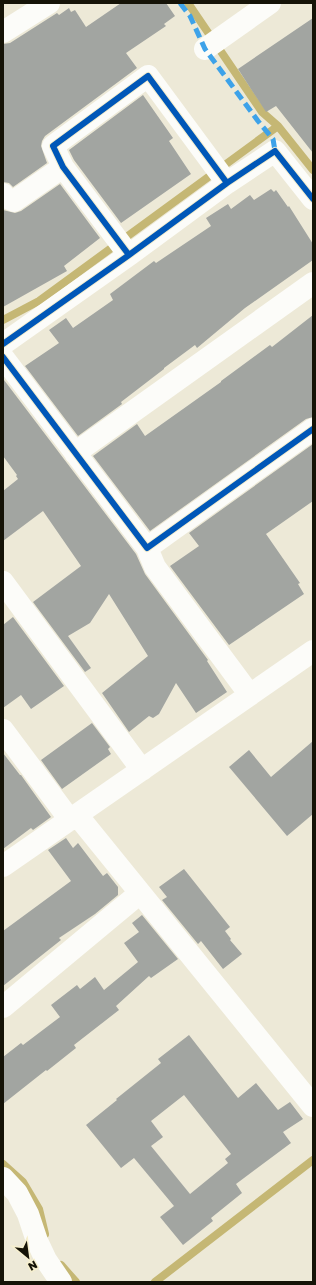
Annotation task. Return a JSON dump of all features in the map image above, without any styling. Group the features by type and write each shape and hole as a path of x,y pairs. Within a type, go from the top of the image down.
{"street":[{"path":"3,32 26,9 49,3"},
{"path":"211,45 270,3"},
{"path":"122,246 63,166 53,146 148,76 220,175"},
{"path":"3,344 122,246 220,175 275,151 313,199"},
{"path":"3,194 5,197 14,201 63,166"},
{"path":"75,452 313,282"},
{"path":"3,357 147,548 155,567 250,695"},
{"path":"147,548 313,429"},
{"path":"3,582 142,770"},
{"path":"3,866 313,651"},
{"path":"3,730 74,817 140,893 313,1106"},
{"path":"3,1007 140,893"},
{"path":"3,1178 17,1193 28,1214 37,1241 46,1260 61,1282"}],"building":[{"path":"121,3 166,3 175,16 164,24 166,26 126,53 137,68 45,136 41,146 47,163 13,187 9,183 3,182 3,44 10,43 57,13 59,15 69,8 71,12 75,10 86,27"},
{"path":"313,18 313,153 276,106 266,112 238,69"},
{"path":"143,95 173,138 169,141 191,174 121,223 74,160 69,150"},
{"path":"60,184 100,238 64,266 67,271 3,307 3,210 15,213 21,211"},
{"path":"271,189 274,192 276,190 288,207 289,206 313,244 313,260 245,308 197,348 195,345 164,368 121,402 122,404 78,436 25,366 59,343 49,330 66,318 73,328 113,300 110,294 154,261 156,263 211,226 206,218 228,204 231,209 250,195 254,200"},
{"path":"313,315 313,417 306,419 150,531 93,456 137,424 145,436 270,345 272,347"},
{"path":"4,380 136,554 145,574 208,660 207,661 227,692 196,713 176,683 159,714 153,718 149,716 129,732 102,693 148,656 109,594 90,623 68,636 91,668 85,672 33,602 81,566 43,511 3,541 3,491 18,479 16,476 17,475 3,456"},
{"path":"313,444 313,501 266,534 300,583 298,584 304,594 229,645 170,566 199,546 189,533"},
{"path":"13,617 64,686 31,709 21,695 3,708 3,625"},
{"path":"92,723 110,747 108,749 111,754 62,789 41,760"},
{"path":"313,741 313,814 287,836 229,767 249,750 271,777"},
{"path":"3,753 51,817 33,830 31,828 3,849"},
{"path":"66,838 73,848 78,843 103,876 107,873 118,887 118,895 95,914 59,938 61,940 3,986 3,931 71,881 48,850"},
{"path":"184,869 230,927 225,931 231,939 230,940 242,954 223,969 201,941 198,944 162,900 167,897 159,887"},
{"path":"142,915 178,959 151,978 149,976 116,1006 119,1010 74,1045 76,1048 3,1104 3,1057 21,1043 23,1045 60,1017 51,1005 77,985 80,989 95,977 104,990 138,962 124,943 139,932 132,923"},
{"path":"189,1035 238,1098 256,1083 278,1110 290,1102 303,1119 283,1132 291,1143 236,1184 242,1193 211,1218 213,1221 183,1245 160,1217 174,1206 134,1158 121,1168 86,1125 161,1063 158,1059","holes":["184,1095 231,1154 225,1159 228,1163 190,1194 151,1146 163,1137 151,1121"]}],"waterway":[{"path":"188,3 262,112 278,126 313,170"},
{"path":"3,320 39,301 278,126"},
{"path":"155,1282 313,1160"},
{"path":"3,1164 23,1182 39,1209 45,1234"},
{"path":"61,1265 76,1282"}],"marked path":[{"path":"180,3 190,16 205,49 273,139 275,151"}],"cycle path":[{"path":"129,255 63,167 53,146 148,76 227,183"},
{"path":"3,344 129,255 227,183 275,151 313,199"},
{"path":"3,357 147,548 313,429"}]}
